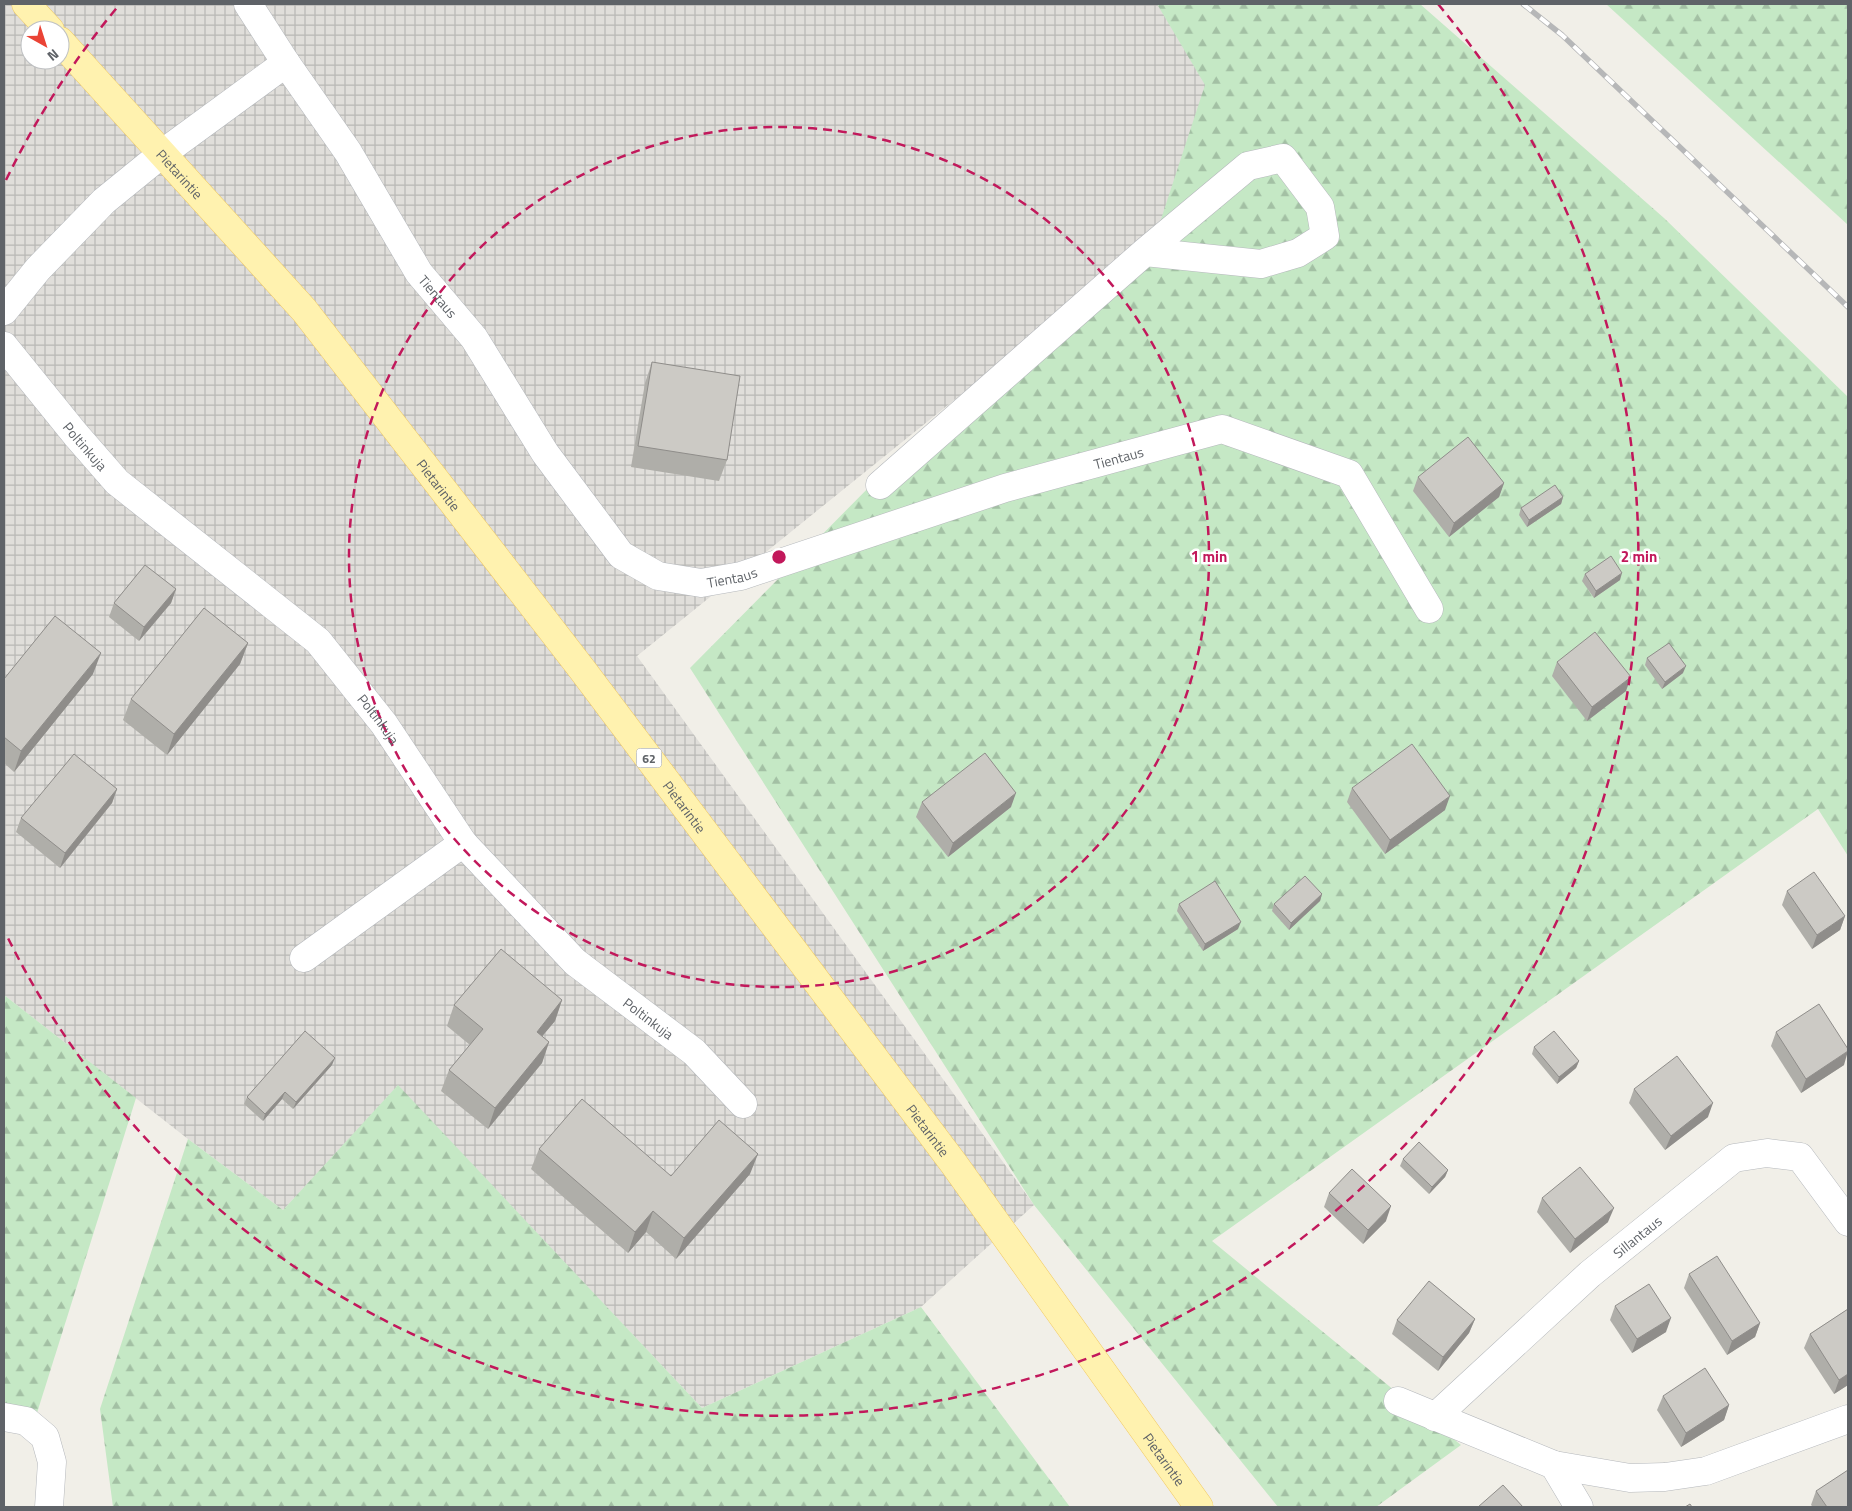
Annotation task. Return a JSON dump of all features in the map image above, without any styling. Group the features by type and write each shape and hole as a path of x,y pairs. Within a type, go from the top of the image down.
{"main road":[{"path":"26,4 41,20"},
{"name":"Pietarintie","path":"70,51 304,310 581,668 954,1164 1199,1507"}],"street":[{"name":"Tientaus","path":"248,4 286,63 348,152 419,273 474,338 545,454 622,555 658,576 701,584 741,576 1005,488 1222,429 1349,474 1430,609"},
{"path":"4,311 38,269 104,201 163,153 286,63"},
{"path":"880,485 1145,252 1248,166 1283,158 1320,207 1325,236 1298,253 1261,264 1145,252"},
{"name":"Poltinkuja","path":"4,346 117,482 318,641 384,724 463,843 575,962 694,1052 743,1104"},
{"path":"304,958 463,843"},
{"name":"Sillantaus","path":"1436,1417 1590,1274 1734,1158 1767,1153 1800,1157 1848,1222"},
{"path":"1398,1401 1554,1465 1630,1478 1665,1477 1706,1471 1848,1419"},
{"path":"4,1417 26,1421 45,1437 52,1462 49,1507"},
{"path":"1554,1465 1579,1507"}],"shaded area":[{"path":"4,4 1186,4 1284,134 637,656 1034,1205 921,1307 702,1408 398,1086 283,1210 188,1139 4,995"}],"green space":[{"path":"1157,4 1420,4 1664,218 1848,397 1848,856 1818,809 1212,1241 1461,1445 1376,1507 1278,1507 1034,1205 690,668 888,468 1145,268 1205,85"},
{"path":"1606,4 1848,4 1848,225"},
{"path":"4,995 136,1098 37,1413 4,1406"},
{"path":"398,1085 702,1408 921,1307 1070,1507 113,1507 100,1409 188,1139 283,1210"}],"building":[{"path":"652,362 740,376 727,460 638,446"},
{"path":"1468,437 1504,483 1454,523 1418,477"},
{"path":"1555,485 1563,497 1529,520 1521,508"},
{"path":"1611,556 1622,573 1596,591 1585,574"},
{"path":"145,565 176,589 144,627 114,603"},
{"path":"204,608 248,643 174,734 131,699"},
{"path":"55,616 101,653 21,751 4,737 4,679"},
{"path":"1595,632 1631,677 1592,707 1557,662"},
{"path":"1669,643 1686,666 1665,682 1647,658"},
{"path":"1412,744 1450,796 1390,840 1352,788"},
{"path":"985,753 1016,793 953,843 922,802"},
{"path":"74,754 117,789 65,853 21,818"},
{"path":"1814,872 1845,916 1817,935 1787,891"},
{"path":"1305,876 1322,894 1291,923 1274,904"},
{"path":"1215,881 1241,922 1205,944 1179,904"},
{"path":"501,949 562,1000 537,1032 549,1042 495,1108 449,1070 483,1029 454,1005"},
{"path":"1819,1004 1848,1051 1806,1079 1776,1032"},
{"path":"305,1031 335,1058 296,1102 285,1092 265,1114 247,1097"},
{"path":"1554,1031 1579,1061 1559,1077 1534,1047"},
{"path":"1677,1056 1713,1103 1671,1136 1634,1089"},
{"path":"582,1099 671,1176 719,1120 758,1154 684,1238 653,1211 635,1232 539,1149"},
{"path":"1419,1142 1448,1170 1432,1187 1403,1159"},
{"path":"1580,1167 1614,1208 1575,1239 1542,1198"},
{"path":"1352,1169 1391,1206 1368,1230 1329,1193"},
{"path":"1717,1256 1760,1323 1732,1341 1689,1274"},
{"path":"1429,1281 1475,1319 1443,1357 1397,1320"},
{"path":"1649,1284 1671,1318 1637,1339 1615,1306"},
{"path":"1848,1309 1848,1374 1839,1380 1810,1334"},
{"path":"1705,1368 1729,1405 1686,1433 1663,1396"},
{"path":"1848,1470 1848,1507 1827,1507 1816,1491"},
{"path":"1503,1485 1523,1507 1478,1507"}],"railway":[{"path":"1523,4 1562,35 1848,307"}]}
